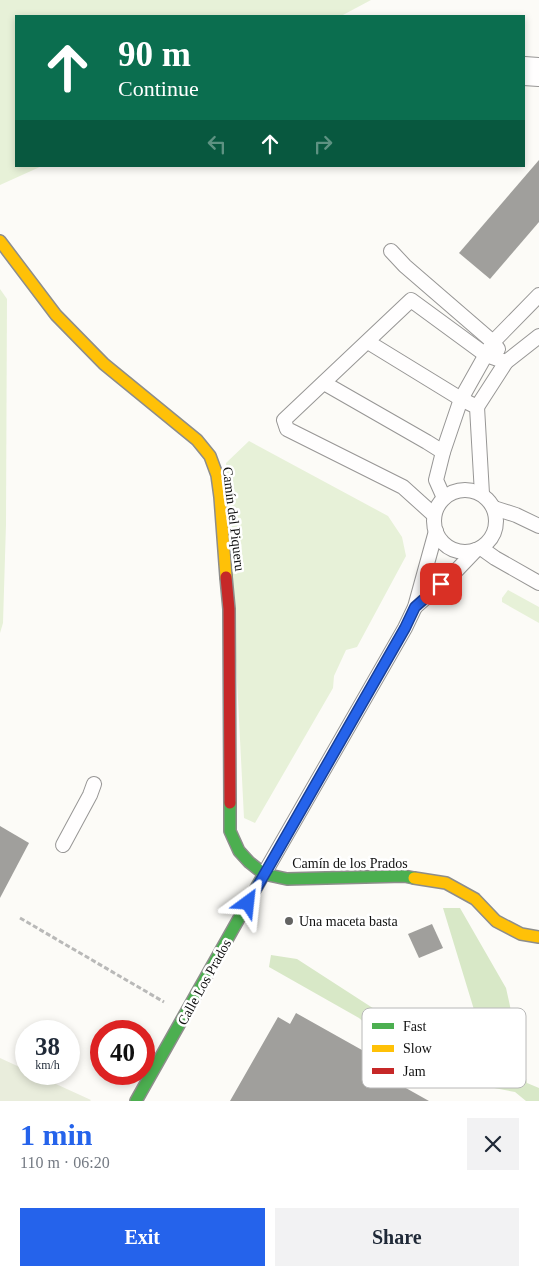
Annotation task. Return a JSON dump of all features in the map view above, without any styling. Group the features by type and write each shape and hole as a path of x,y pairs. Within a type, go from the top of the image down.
{"street":[{"path":"525,71 539,72"},
{"name":"Camín del Piqueru","path":"0,241 56,315 104,364 197,440 210,456 217,475 220,498 229,609 230,831 238,852 264,874"},
{"name":"Camín de los Prados","path":"264,874 287,878 404,876 446,883 475,899 496,921 521,934 539,937"},
{"name":"Calle Los Prados","path":"136,1101 264,874"}],"lane":[{"path":"391,251 493,342 506,362"},
{"path":"444,498 436,480 443,452 461,399 493,342 539,295"},
{"path":"434,516 403,487 286,429 284,420 412,300 486,355 506,362"},
{"path":"482,494 477,408 506,362 539,336"},
{"path":"368,342 477,408"},
{"path":"324,383 443,452"},
{"path":"415,607 479,549 488,542 494,534 496,517 494,508 489,500 473,490 462,489 452,492 438,506 434,516 434,524 441,540 456,551 466,552 479,549 539,583"},
{"path":"494,508 516,515 539,526"},
{"path":"415,607 436,531"},
{"name":"Calle Los Prados","path":"264,874 405,628 415,607"},
{"path":"63,846 94,784"}],"path":[{"path":"20,918 162,1001 184,1017"}],"green space":[{"path":"0,0 371,0 343,15 15,15 15,167 40,167 0,185"},
{"path":"0,289 7,299 6,524 3,623 0,633"},
{"path":"249,441 388,516 402,537 406,556 357,647 346,650 334,676 333,688 255,823 244,818 226,463"},
{"path":"508,590 539,607 539,623 502,602 502,598"},
{"path":"443,908 460,908 506,988 510,1008 473,1008"},
{"path":"271,955 297,959 373,1008 362,1008 362,1021 269,967"},
{"path":"0,1058 15,1065 15,1085 58,1085 91,1100 90,1101 0,1101"},
{"path":"526,1078 527,1083 539,1088 539,1101 526,1101 515,1092 494,1088 526,1088"}],"building":[{"path":"539,160 539,222 490,279 459,253"},
{"path":"0,826 29,843 0,898"},
{"path":"432,924 443,948 419,958 408,934"},
{"path":"296,1013 362,1050 362,1088 406,1088 429,1101 230,1101 278,1017 290,1024"}],"traffic: fast":[{"path":"230,803 230,831 239,851 264,874 287,879 404,876 414,878"},
{"path":"136,1101 264,874"}],"traffic: slow":[{"path":"0,241 56,315 104,364 197,440 210,456 217,475 220,497 226,577"},
{"path":"414,878 446,883 475,899 496,921 521,934 539,937"}],"traffic: jam":[{"path":"226,577 229,609 230,803"}],"place":[{"name":"Una maceta basta","path":"289,921"}],"route":[{"path":"248,903 405,628 415,607 441,584"}]}
